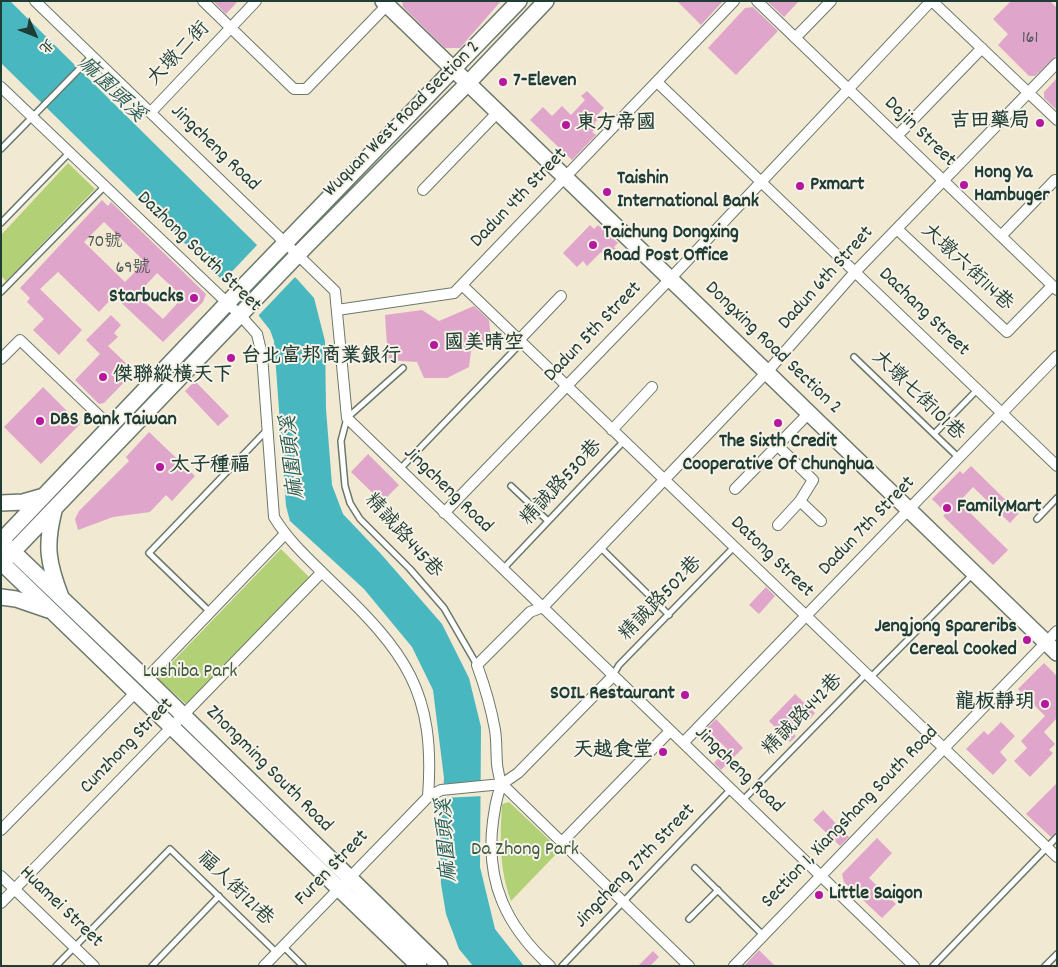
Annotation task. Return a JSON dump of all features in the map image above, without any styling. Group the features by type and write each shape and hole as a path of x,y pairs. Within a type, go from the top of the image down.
{"main road":[{"name":"Wuquan West Road Section 2","path":"1,541 46,496 230,300 519,1"},
{"name":"Wuquan West Road Section 2","path":"2,563 293,260 468,83 546,1"},
{"name":"Dongxing Road Section 2","path":"386,2 1051,648"},
{"path":"1,503 22,502 46,496"},
{"path":"1,596 59,607 48,554 48,536 55,509"},
{"name":"Zhongming South Road","path":"1,541 13,552 59,607 136,692 440,966"},
{"name":"Zhongming South Road","path":"2,563 146,679 345,882 419,966"}],"street":[{"name":"Jingcheng Road","path":"35,1 151,112 280,248 335,291 347,418 613,676 821,874 914,966"},
{"path":"203,1 294,89 306,89 386,2"},
{"name":"大墩二街","path":"151,112 256,1"},
{"name":"Dadun 4th Street","path":"337,310 454,293 734,1"},
{"name":"Dajin Street","path":"757,1 1055,288"},
{"path":"795,38 831,1"},
{"path":"932,1 1057,120"},
{"name":"Dadun 5th Street","path":"444,513 670,279 932,1"},
{"path":"896,136 982,48"},
{"name":"Dadun 6th Street","path":"477,665 530,612 543,607 767,372 855,272 1057,63"},
{"name":"Dachang Street","path":"657,82 1057,466"},
{"name":"Dazhong South Street","path":"1,88 104,187 243,312 256,334 262,355 274,517 285,534 364,612 395,649 420,696 428,730 430,761 428,797"},
{"path":"423,190 498,112"},
{"path":"1001,236 1055,180"},
{"name":"大墩六街114巷","path":"897,229 1007,332 1055,288"},
{"name":"Datong Street","path":"462,285 1057,857"},
{"path":"520,341 562,296"},
{"path":"1,359 20,340 111,427"},
{"name":"Dadun 7th Street","path":"683,743 1057,356"},
{"path":"612,430 652,387"},
{"path":"735,489 809,413"},
{"path":"778,446 814,480 800,501 778,525"},
{"path":"800,501 821,521"},
{"name":"Cunzhong Street","path":"146,679 285,534"},
{"name":"Cunzhong Street","path":"1,904 322,572"},
{"name":"Section 1, Xiangshang South Road","path":"734,966 942,747 1051,648 1057,631"},
{"path":"477,665 488,692 495,732 498,775 502,784 689,966"},
{"path":"550,966 531,948 511,920 494,882 490,838 496,795 502,784 518,773 613,676"},
{"name":"Cunzhong Street","path":"1,830 136,692"},
{"path":"562,842 670,730"},
{"name":"Furen Street","path":"264,966 428,797 441,790 489,787 502,784"},
{"name":"Huamei Street","path":"1,876 94,966"}],"lane":[{"path":"1,149 92,56"},
{"path":"1,223 69,153"},
{"path":"3,288 104,187"},
{"path":"400,469 520,341"},
{"name":"大墩七街101巷","path":"854,357 960,458"},
{"path":"347,418 403,368"},
{"path":"934,434 977,390"},
{"name":"精誠路445巷","path":"347,418 341,441 344,486 350,503 360,519 410,569 444,608 477,665"},
{"path":"210,612 150,553 267,430"},
{"name":"精誠路530巷","path":"502,569 624,440"},
{"path":"511,486 548,521"},
{"path":"1036,518 1057,498"},
{"path":"600,547 669,615"},
{"name":"精誠路502巷","path":"613,676 619,665 734,547"},
{"name":"精誠路442巷","path":"743,800 974,572"},
{"name":"Jingcheng 27th Street","path":"562,966 731,789"},
{"path":"933,966 1057,838"},
{"name":"福人街121巷","path":"74,947 170,849 219,896 280,949 303,966"},
{"path":"695,868 764,935"},
{"path":"689,920 718,890"},
{"path":"152,966 219,896"},
{"path":"56,966 74,947"},
{"path":"1045,966 1057,954"}],"green space":[{"path":"68,163 95,189 6,281 1,276 1,235"},
{"name":"Lushiba Park","path":"281,549 309,577 187,705 157,678"},
{"name":"Da Zhong Park","path":"509,802 560,850 511,901 502,865 501,841 502,804"}],"water":[{"name":"麻園頭溪","path":"1,1 10,1 257,245 297,279 314,298 325,341 326,409 332,485 343,514 442,624 469,678 481,727 480,867 495,929 524,966 473,966 459,949 446,914 441,884 440,844 444,778 433,690 412,647 364,589 290,521 286,506 274,341 270,330 259,316 1,63"}],"pier":[{"path":"259,243 296,276 258,316 222,282"},
{"path":"484,782 483,796 442,798 441,784"}],"building":[{"path":"213,1 238,1 226,14"},
{"path":"402,1 501,1 460,48 445,48 403,7"},
{"path":"677,1 723,1 701,25"},
{"path":"767,1 799,1 784,17"},
{"path":"1011,1 1050,1 1057,8 1057,55 1035,76 1029,76 998,45 1008,34 993,19"},
{"path":"753,7 778,31 736,75 708,48 745,8"},
{"path":"1057,78 1057,110 1044,98 1044,92"},
{"name":"東方帝國","path":"587,91 604,108 598,114 601,117 594,123 598,127 592,132 596,135 572,160 530,120 543,107 552,116 562,106 571,115 585,100 581,96"},
{"path":"102,200 108,206 111,202 206,294 203,302 163,342 114,296 99,312 58,272 40,289 82,330 59,355 33,330 44,319 27,302 30,298 20,288","holes":["104,222 145,262 125,282 84,242","157,273 183,297 163,319 137,295"]},
{"name":"Taichung Dongxing Road Post Office","path":"590,225 594,229 598,225 618,243 614,247 618,251 610,260 601,252 587,266 583,261 577,267 563,253"},
{"name":"國美晴空","path":"474,306 489,320 491,339 471,351 469,367 447,378 424,378 417,362 388,360 385,315 422,310 439,321"},
{"name":"傑聯縱橫天下","path":"111,315 121,325 114,333 118,337 108,346 132,369 132,374 104,403 99,404 75,380 100,354 86,340"},
{"path":"195,381 229,416 218,426 185,391"},
{"path":"43,387 80,424 41,464 4,427"},
{"path":"149,432 195,476 172,501 166,495 150,512 113,517 78,530 75,519 79,511 129,461 126,457"},
{"path":"368,454 399,485 382,502 351,472"},
{"path":"971,466 1019,513 1010,523 973,487 959,502 1008,550 993,565 943,516 946,513 932,499 960,471 963,474"},
{"path":"766,587 775,596 759,614 749,605"},
{"path":"1044,663 1057,676 1057,718 1044,732 1055,744 1049,750 1053,753 1030,777 1014,761 1027,748 1021,741 1045,716 1018,689"},
{"path":"795,694 815,713 810,719 804,714 790,730 796,736 790,742 769,721"},
{"path":"716,719 743,748 721,770 714,763 727,749 706,729"},
{"path":"1001,722 1015,736 1000,752 1007,760 993,775 966,749 984,731 988,735"},
{"path":"1057,783 1057,832 1051,837 1026,814"},
{"path":"823,810 849,837 840,846 813,820"},
{"path":"877,838 892,853 869,878 896,904 882,918 844,882 842,874"},
{"path":"759,950 775,966 744,966"},
{"path":"653,951 659,957 650,966 638,966"}],"place":[{"name":"7-Eleven","path":"503,82"},
{"name":"吉田藥局","path":"1040,123"},
{"name":"東方帝國","path":"566,125"},
{"name":"Hong Ya Hambuger","path":"964,185"},
{"name":"Pxmart","path":"800,186"},
{"name":"Taishin International Bank","path":"607,192"},
{"name":"Taichung Dongxing Road Post Office","path":"593,245"},
{"name":"Starbucks","path":"194,298"},
{"name":"國美晴空","path":"434,345"},
{"name":"台北富邦商業銀行","path":"231,358"},
{"name":"傑聯縱橫天下","path":"103,377"},
{"name":"DBS Bank Taiwan","path":"40,421"},
{"name":"The Sixth Credit Cooperative Of Chunghua","path":"778,423"},
{"name":"太子種福","path":"160,467"},
{"name":"FamilyMart","path":"947,508"},
{"name":"Jengjong Spareribs Cereal Cooked","path":"1027,640"},
{"name":"SOIL Restaurant","path":"685,695"},
{"name":"龍板靜玥","path":"1045,704"},
{"name":"天越食堂","path":"663,752"},
{"name":"Little Saigon","path":"819,895"}]}
